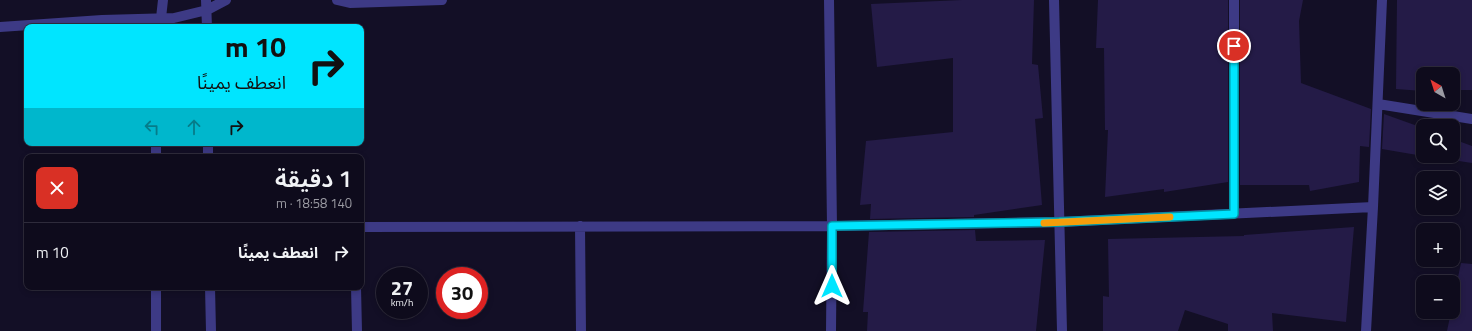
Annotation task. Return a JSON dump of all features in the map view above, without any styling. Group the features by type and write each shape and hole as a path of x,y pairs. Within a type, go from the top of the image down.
{"street":[{"path":"160,23 163,0"},
{"path":"44,24 102,20 160,23 206,5 226,0"},
{"path":"337,0 350,3 442,0"},
{"path":"829,0 832,226 831,331"},
{"path":"1054,0 1062,331"},
{"path":"1234,0 1234,214"},
{"path":"1366,331 1382,0"},
{"path":"206,5 206,24"},
{"path":"0,27 24,25"},
{"path":"1378,104 1472,119"},
{"path":"364,227 832,226 1059,222 1373,207"},
{"path":"580,226 581,331"},
{"path":"156,290 156,331"},
{"path":"210,290 211,331"},
{"path":"356,290 357,331"}],"building":[{"path":"962,0 1034,0 1032,64 1038,65 1043,118 1035,119 1042,205 974,215 974,217 870,219 871,204 860,205 866,141 953,132 953,58 877,67 871,4"},
{"path":"1098,0 1228,0 1228,182 1164,192 1164,189 1105,197 1108,130 1105,130 1104,48 1096,48"},
{"path":"1240,0 1303,0 1299,21 1301,83 1371,109 1369,147 1360,146 1359,182 1310,191 1309,185 1240,185"},
{"path":"1397,0 1472,0 1472,90 1460,90 1460,67 1416,67 1416,90 1396,89"},
{"path":"1384,114 1416,125 1416,155 1382,149"},
{"path":"1460,142 1472,146 1472,163 1460,161"},
{"path":"1354,227 1346,322 1272,313 1273,331 1228,331 1228,324 1185,310 1178,331 1103,331 1103,296 1109,297 1108,239 1244,236"},
{"path":"975,230 976,241 1045,240 1036,331 867,331 868,312 863,312 869,232"},
{"path":"1461,263 1472,264 1472,331 1447,331 1450,319 1460,319 1460,275 1458,275"}],"slow traffic":[{"path":"1044,223 1170,217"}],"route":[{"path":"832,286 832,226 1059,222 1234,214 1234,46"}]}
